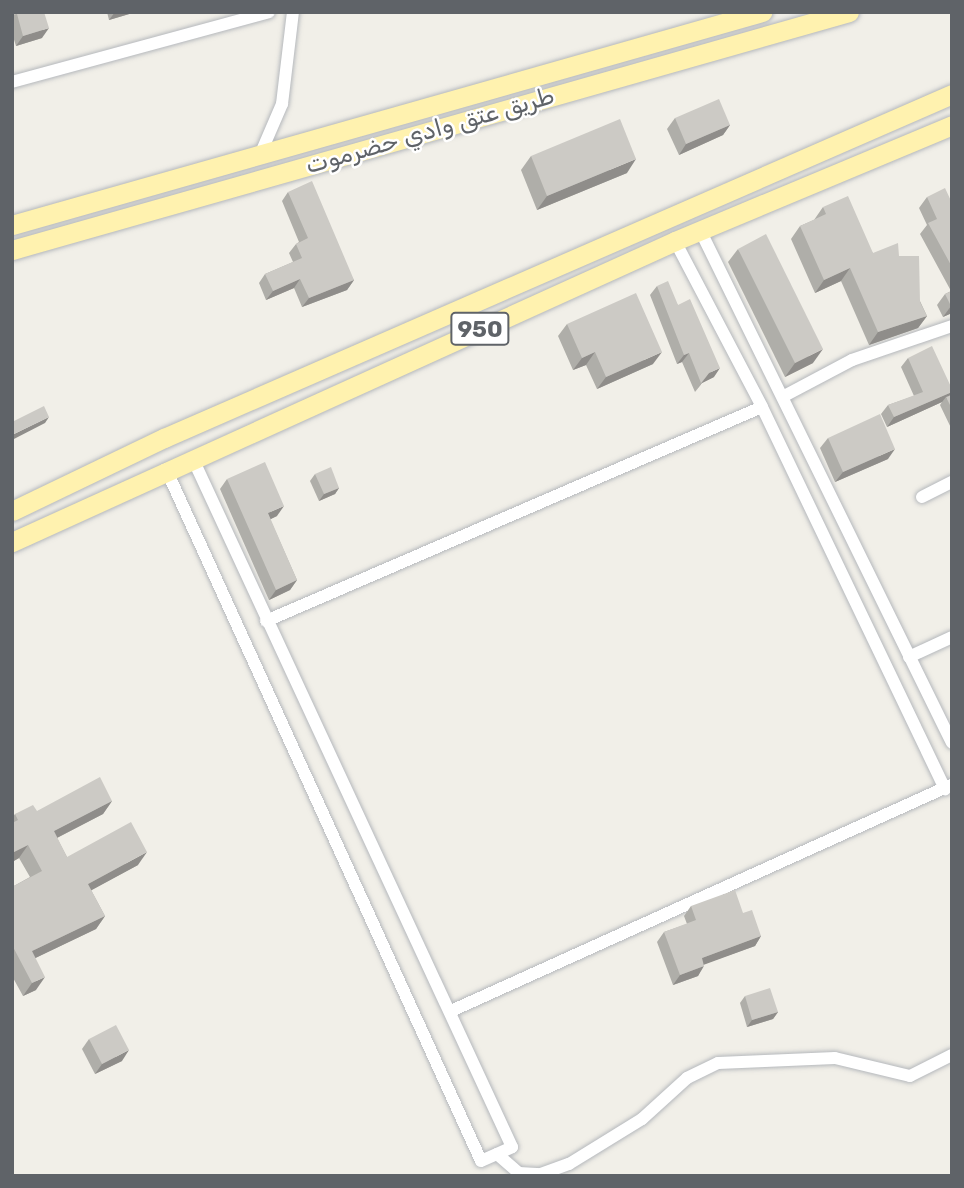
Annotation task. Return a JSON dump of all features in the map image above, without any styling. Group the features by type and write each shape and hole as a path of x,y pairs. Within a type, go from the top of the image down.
{"main road":[{"name":"طريق عتق وادي حضرموت","path":"12,225 762,12"},
{"name":"طريق عتق وادي حضرموت","path":"12,250 849,12"},
{"name":"950","path":"12,511 176,432 952,94"},
{"path":"900,116 910,143"},
{"name":"950","path":"12,542 166,469 675,241 952,125"}],"street":[{"path":"12,82 268,12"},
{"path":"260,155 282,104 293,12"},
{"path":"701,232 786,395 952,743"},
{"path":"452,1011 948,787 762,407 675,241"},
{"path":"786,395 852,359 952,326"},
{"path":"266,621 762,407"},
{"path":"166,469 481,1161 512,1147 452,1011 192,459"},
{"path":"922,497 952,482"},
{"path":"909,657 952,637"},
{"path":"497,1154 519,1173 541,1174 569,1164 718,1063 835,1058 910,1076 952,1055"}],"building":[{"path":"12,12 44,12 49,28 23,36 17,14 12,15"},
{"path":"719,99 730,125 686,144 675,118"},
{"path":"620,119 636,159 547,196 531,156"},
{"path":"312,181 354,280 309,298 300,279 273,291 265,274 302,258 296,244 308,238 288,192"},
{"path":"945,188 952,203 952,267 928,223 937,219 927,197"},
{"path":"848,196 873,253 898,243 899,256 919,256 920,302 927,316 878,332 850,268 824,280 800,226 826,214 823,207"},
{"path":"766,234 823,349 795,363 738,249"},
{"path":"668,281 678,305 690,299 720,368 709,373 701,383 689,353 684,355 657,286"},
{"path":"952,291 952,305 951,306 945,294"},
{"path":"636,293 662,352 606,377 595,352 582,358 567,324"},
{"path":"932,346 952,392 894,417 888,405 923,392 908,358"},
{"path":"952,395 952,409 946,397"},
{"path":"44,406 49,417 12,435 12,422"},
{"path":"880,414 895,449 843,472 828,438"},
{"path":"265,462 284,506 268,513 297,580 276,590 227,479"},
{"path":"331,467 339,488 324,494 315,474"},
{"path":"100,777 112,801 54,831 67,857 131,822 147,852 88,884 105,916 32,951 45,977 32,983 12,945 12,887 42,871 28,845 12,853 12,823 18,820 15,814 33,805 37,811"},
{"path":"735,890 743,913 752,910 761,936 702,958 704,966 680,975 664,932 696,920 691,906"},
{"path":"770,988 778,1012 752,1020 745,996"},
{"path":"116,1025 129,1050 102,1064 89,1039"}]}
